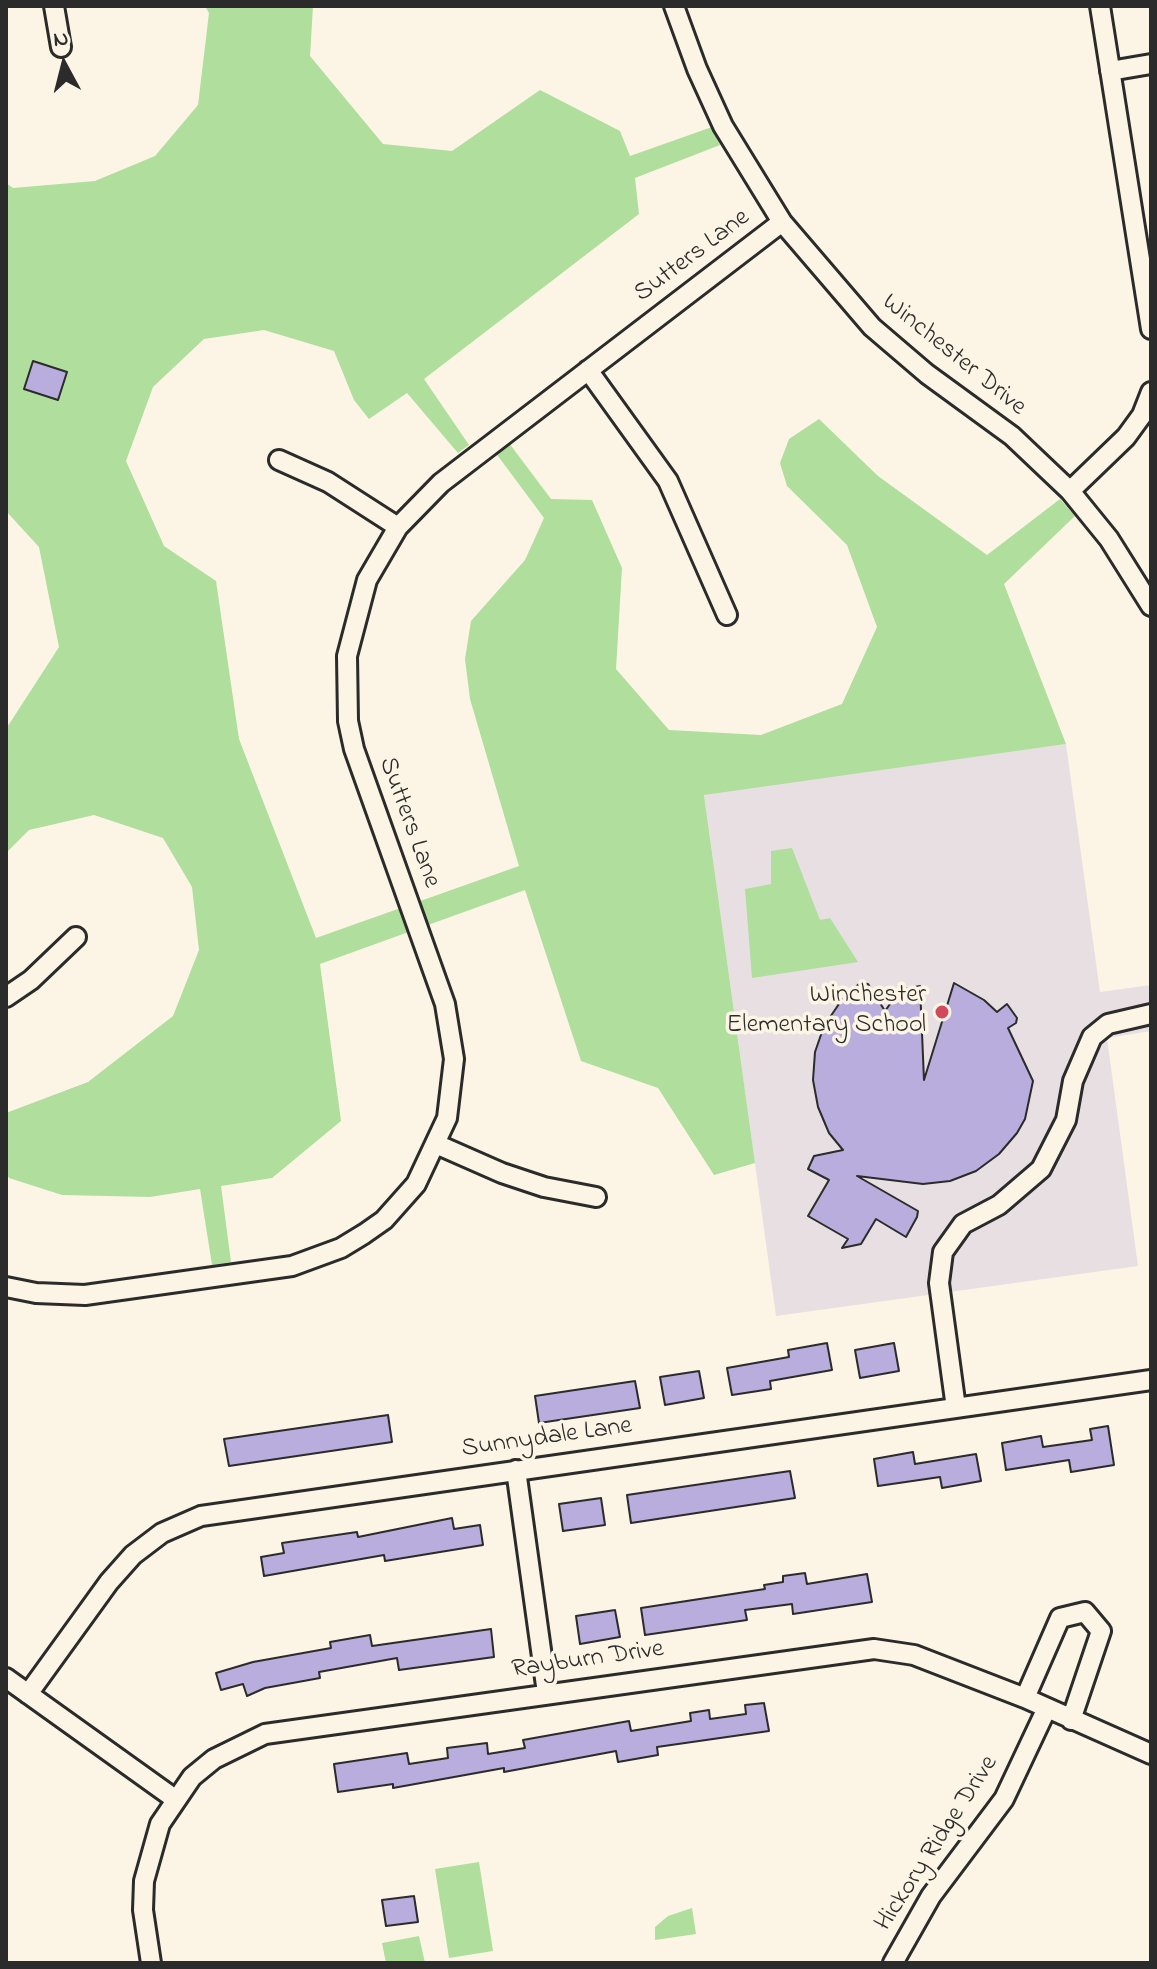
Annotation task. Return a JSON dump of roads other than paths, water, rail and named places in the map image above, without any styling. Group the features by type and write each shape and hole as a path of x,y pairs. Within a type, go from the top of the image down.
{"street":[{"path":"54,6 61,47"},
{"name":"Winchester Drive","path":"674,6 697,69 723,126 782,222 872,327 927,374 1012,436 1070,491 1109,539 1151,606"},
{"path":"1100,6 1151,329"},
{"path":"1110,71 1151,64"},
{"name":"Sutters Lane","path":"6,1287 36,1293 85,1295 266,1271 317,1259 341,1248 384,1220 416,1184 436,1144 453,1089 451,1029 354,749 346,699 347,656 357,606 375,561 398,527 441,483 782,222"},
{"path":"588,370 668,481 727,615"},
{"path":"1070,491 1126,437 1142,415 1151,392"},
{"path":"279,460 328,482 398,527"},
{"path":"6,997 31,980 76,937"},
{"path":"956,1408 939,1283 943,1252 963,1224 999,1205 1041,1169 1066,1120 1073,1081 1092,1037 1108,1024 1151,1014"},
{"path":"436,1144 502,1173 596,1197"},
{"name":"Sunnydale Lane","path":"28,1694 120,1568 147,1543 178,1525 225,1511 1151,1380"},
{"path":"516,1470 547,1693"},
{"path":"1025,1698 1060,1618 1085,1612 1101,1631 1071,1720"},
{"name":"Rayburn Drive","path":"151,1963 144,1919 144,1881 150,1851 175,1799 214,1759 265,1734 874,1649 914,1655 1025,1698 1046,1710 1151,1754"},
{"path":"6,1678 175,1799"},
{"name":"Hickory Ridge Drive","path":"893,1963 931,1896 1004,1799 1046,1710"}],"place":[{"name":"Winchester Elementary School","path":"942,1012"}]}
